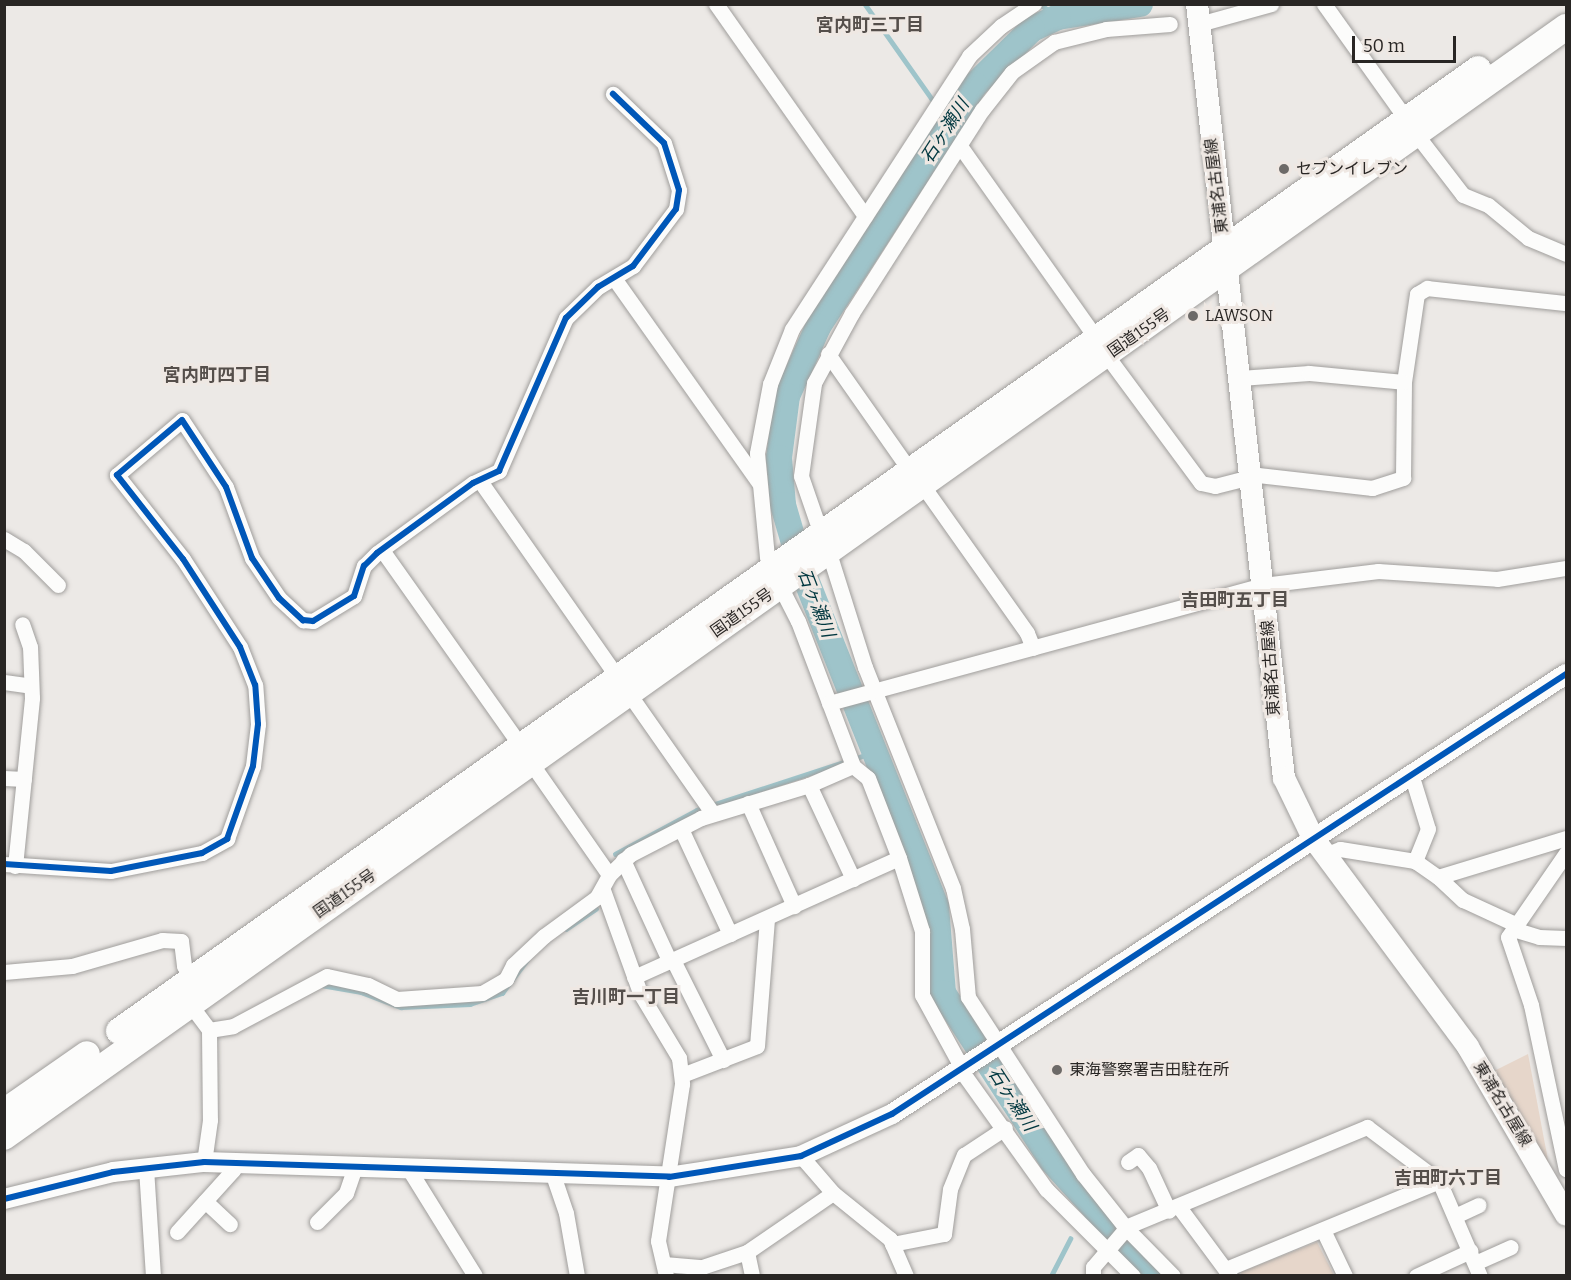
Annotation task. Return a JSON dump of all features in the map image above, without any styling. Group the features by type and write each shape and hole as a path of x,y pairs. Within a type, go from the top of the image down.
{"highway":[{"name":"国道155号","path":"4,1112 193,978 526,754 917,479 1411,127 1566,7"},
{"name":"国道155号","path":"1411,127 1566,27"},
{"name":"国道155号","path":"4,1137 189,1004 526,754"}],"main road":[{"name":"東浦名古屋線","path":"1198,16 1263,585 1280,761 1319,846 1468,1047 1564,1202"}],"street":[{"path":"716,4 865,216"},
{"path":"1034,4 1001,26 969,56 865,216 779,357 760,429 759,483 766,557 779,576 798,621 853,766 868,778 899,858 922,931 922,995 961,1068 1046,1189 1134,1275"},
{"path":"1198,16 1271,4"},
{"path":"1324,4 1411,127 1463,195 1488,205 1528,237 1566,254"},
{"path":"1170,24 1085,32 1038,51 1000,85 828,354 810,395 801,454 801,476 875,688 953,888 962,929 968,997 1063,1147 1126,1228 1173,1275"},
{"path":"22,624 30,647 31,686 24,779 10,865 111,871 202,853 227,839 249,782 258,724 255,685 240,647 183,559 117,475 182,420 233,500 252,558 279,598 303,620 313,621 354,596 364,566 382,550 504,464 566,318 598,287 616,280 651,246 679,201 664,143 613,94"},
{"path":"960,146 1201,483 1215,486 1258,475 1372,488 1400,483 1404,382 1417,294 1427,288 1566,303"},
{"path":"616,280 759,483"},
{"path":"828,354 1027,633 1033,648"},
{"path":"1240,378 1309,373 1404,382"},
{"path":"480,481 713,814"},
{"path":"4,539 24,552 57,585"},
{"path":"382,550 609,875"},
{"path":"829,704 875,688 1033,648 1263,585 1378,571 1497,579 1566,568"},
{"path":"4,1199 146,1168 204,1162 234,1161 410,1171 669,1177 801,1156 867,1127 1319,846 1412,777 1566,674"},
{"path":"4,682 31,686"},
{"path":"209,1030 232,1026 327,976 369,985 397,999 482,993 506,979 513,965 544,936 582,911 603,890 609,875 623,860 713,814 809,785 853,766"},
{"path":"1412,777 1428,829 1415,861"},
{"path":"4,778 24,779"},
{"path":"809,785 853,879"},
{"path":"748,803 794,906"},
{"path":"682,831 730,934"},
{"path":"1438,877 1566,838"},
{"path":"1319,846 1415,861 1438,877 1463,900 1539,937 1566,939"},
{"path":"1566,853 1514,926 1509,948 1531,1005 1566,1169"},
{"path":"634,977 899,858"},
{"path":"623,860 671,961 723,1060"},
{"path":"603,890 634,977 675,1046 682,1075 669,1177 658,1240 665,1270 710,1266 747,1252 833,1193"},
{"path":"682,1075 757,1046 767,918"},
{"path":"4,972 72,966 162,940 181,940 184,966 193,978"},
{"path":"189,1004 209,1030 210,1120 204,1162"},
{"path":"1093,1275 1093,1267 1126,1228 1366,1127 1439,1180 1475,1263"},
{"path":"892,1244 945,1234 950,1189 964,1155 1005,1128"},
{"path":"1128,1162 1138,1155 1149,1168 1174,1209 1228,1272 1439,1180"},
{"path":"801,1156 833,1193 892,1244 906,1275"},
{"path":"177,1232 233,1170 234,1161"},
{"path":"317,1222 346,1193 355,1167"},
{"path":"146,1168 153,1275"},
{"path":"410,1171 475,1275"},
{"path":"553,1175 566,1213 577,1275"},
{"path":"205,1201 230,1224"},
{"path":"1455,1215 1479,1205"},
{"path":"1323,1230 1345,1275"},
{"path":"1416,1275 1475,1263 1511,1247"},
{"path":"747,1252 752,1275"}],"shaded area":[{"path":"1528,1054 1551,1176 1492,1072"},
{"path":"1317,1242 1334,1275 1241,1275 1241,1272"}],"waterway":[{"path":"865,4 932,99 953,118"},
{"path":"1040,4 1058,17"},
{"name":"石ヶ瀬川","path":"1140,4 1058,17 1032,29 975,85 818,327 787,396 779,458 783,505 801,567 936,906 943,993 1052,1161 1156,1276"},
{"path":"615,854 697,810 874,752"},
{"path":"566,929 596,909"},
{"path":"321,985 361,992 401,1007 470,1004 502,993 527,960"},
{"path":"1086,1218 1092,1208"},
{"path":"1051,1276 1070,1239"}],"cycle path":[{"path":"4,864 111,871 202,853 227,839 253,766 258,724 255,685 240,647 183,559 117,475 182,420 226,487 252,558 279,598 303,620 313,621 354,596 364,566 377,553 473,483 499,471 566,318 598,287 633,266 676,209 679,190 664,143 613,94"},
{"path":"4,1199 113,1172 204,1162 669,1177 801,1156 892,1114 1566,674"}],"place":[{"name":"セブンイレブン","path":"1284,169"},
{"name":"LAWSON","path":"1193,316"},
{"name":"東海警察署吉田駐在所","path":"1057,1070"}],"district":[{"name":"宮内町三丁目","path":"870,25"},
{"name":"宮内町四丁目","path":"217,375"},
{"name":"吉田町五丁目","path":"1235,600"},
{"name":"吉川町一丁目","path":"626,997"},
{"name":"吉田町六丁目","path":"1448,1178"}]}
